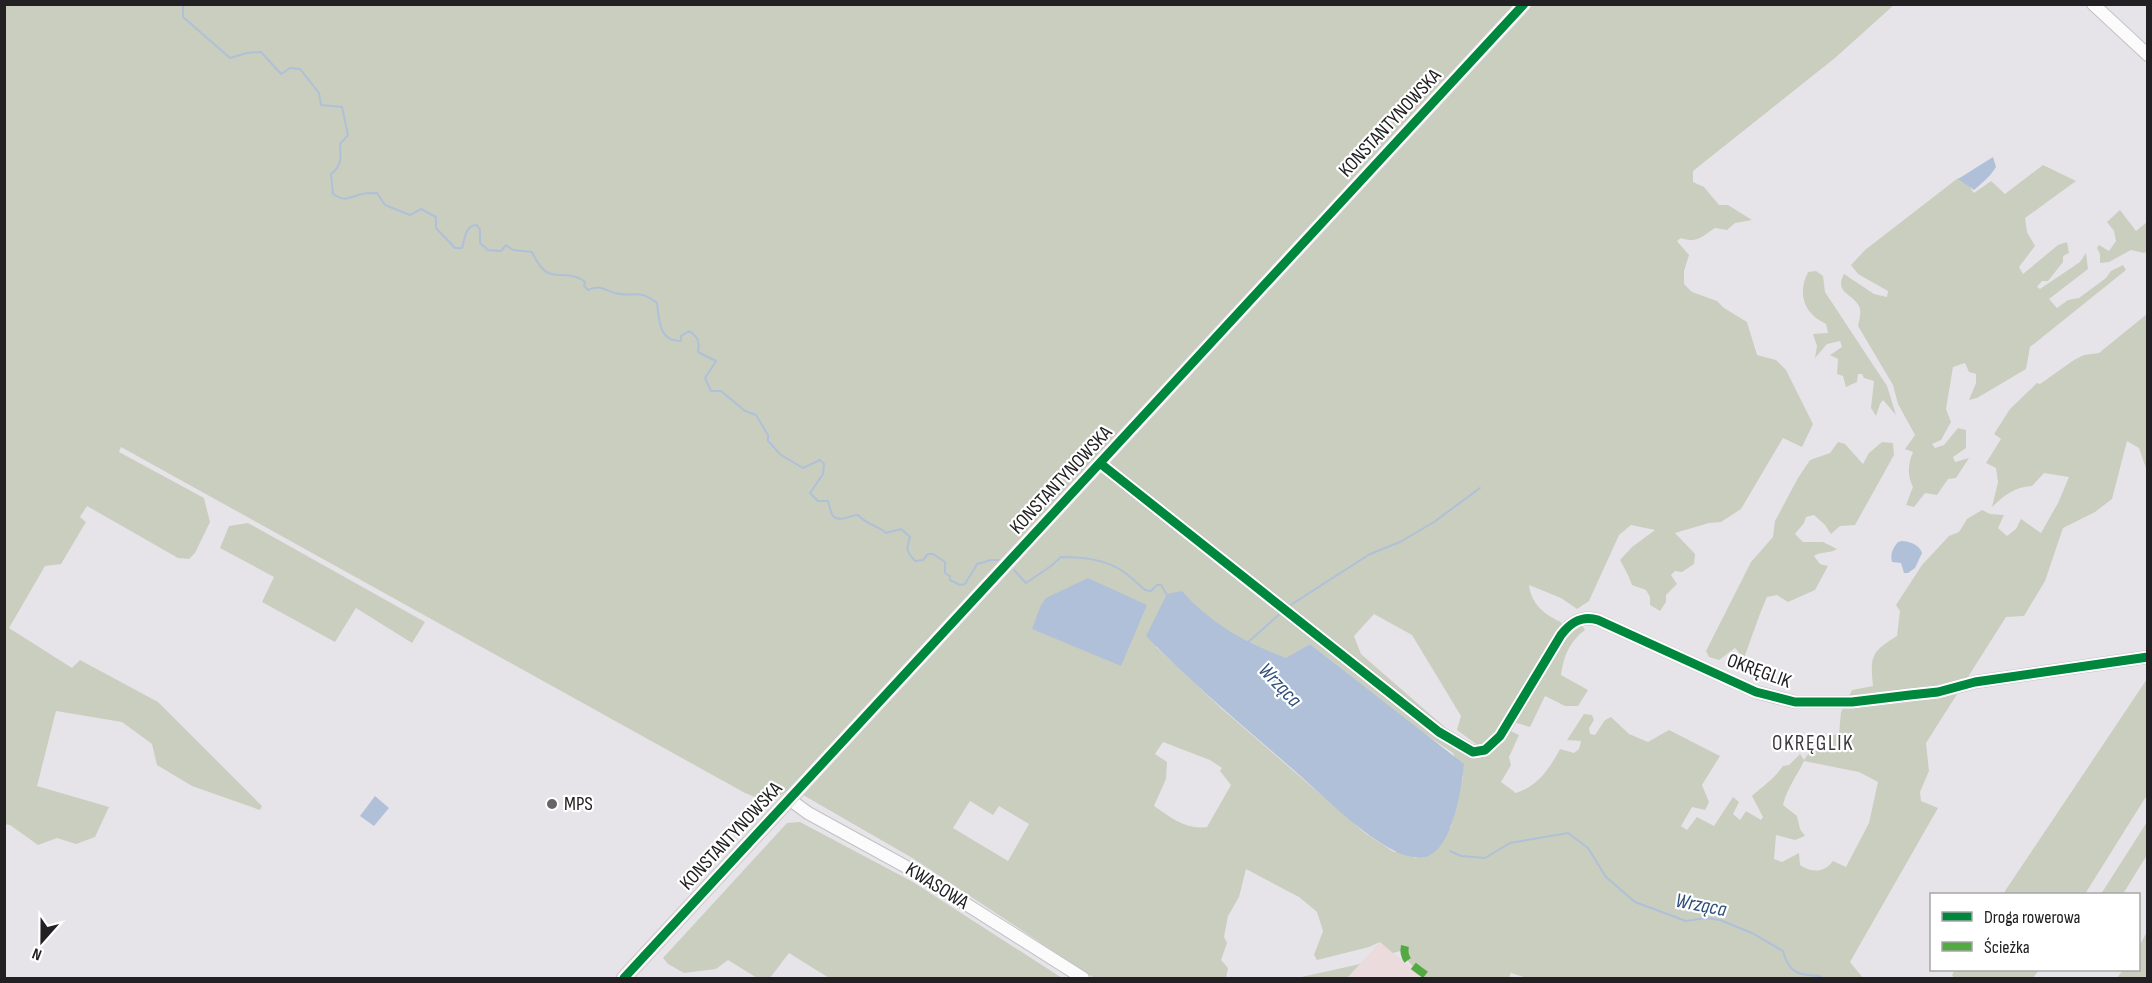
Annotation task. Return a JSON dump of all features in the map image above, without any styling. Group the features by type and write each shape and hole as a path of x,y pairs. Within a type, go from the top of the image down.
{"main road":[{"name":"KONSTANTYNOWSKA","path":"624,978 1524,4"}],"street":[{"path":"2092,4 2148,55"},
{"name":"OKRĘGLIK","path":"1101,464 1430,725 1451,741 1473,752 1485,750 1500,736 1561,635 1572,624 1585,618 1598,620 1756,692 1795,702 1852,702 1938,692 1975,682 2148,657"},
{"name":"KWASOWA","path":"789,800 808,813 912,870 1083,978"}],"shaded area":[{"path":"1380,942 1417,972 1422,978 1347,978"}],"green space":[{"path":"4,5 1894,5 1835,58 1693,171 1693,182 1704,187 1719,205 1728,205 1752,220 1735,223 1727,230 1715,228 1696,240 1681,238 1677,241 1689,255 1684,271 1684,284 1692,292 1717,301 1747,322 1757,355 1776,360 1786,370 1813,424 1802,447 1783,438 1741,509 1721,522 1709,523 1675,533 1695,554 1694,564 1682,572 1675,571 1671,575 1677,584 1666,595 1666,602 1660,611 1650,605 1650,597 1646,590 1632,585 1620,560 1632,547 1655,530 1631,525 1619,535 1589,601 1577,609 1561,598 1529,585 1536,603 1544,612 1561,622 1562,626 1502,727 1519,735 1509,757 1511,765 1501,782 1516,793 1524,790 1542,776 1560,749 1574,753 1579,749 1581,741 1567,740 1584,714 1592,715 1594,720 1589,728 1590,734 1595,735 1605,720 1611,717 1629,734 1648,742 1669,730 1720,756 1702,785 1709,802 1705,810 1692,807 1681,826 1687,830 1697,817 1714,826 1733,797 1739,802 1733,814 1740,820 1746,811 1761,820 1763,817 1752,796 1783,766 1789,765 1800,754 1804,760 1819,738 1839,734 1841,712 1852,690 1873,686 1872,661 1874,656 1882,646 1897,636 1900,611 1896,605 1922,565 1949,536 1959,532 1967,519 1982,510 1990,514 2004,515 1998,528 2007,536 2016,529 2021,519 2041,533 2069,477 2044,473 2032,486 2010,492 1992,507 1998,482 1996,468 1986,463 2001,439 1994,434 2010,409 2037,383 2040,384 2084,355 2099,353 2147,314 2147,471 2139,448 2127,441 2112,499 2095,512 2063,528 2045,581 2024,616 2006,617 1926,743 1929,771 1920,792 1921,801 1938,808 1850,962 1863,978 1527,978 1511,973 1509,978 1422,978 1400,951 1393,953 1380,942 1317,960 1314,955 1323,931 1317,912 1299,897 1246,869 1239,897 1228,916 1224,937 1227,943 1221,960 1228,968 1226,978 1094,978 914,859 791,788 778,797 765,801 745,793 121,447 119,452 204,498 210,522 195,553 189,559 178,558 87,506 80,517 86,522 61,564 45,566 9,628 72,668 80,660 158,702 262,806 260,810 192,786 157,765 152,744 122,722 56,711 37,786 109,807 95,837 76,844 57,838 38,845 10,825 4,824","holes":["1181,591 1216,623 1256,646 1286,659 1310,644 1425,734 1453,753 1463,777 1451,827 1416,858 1394,852 1365,833 1221,708 1156,647","1374,614 1412,635 1461,716 1457,730 1480,747 1464,744 1361,654 1354,636","1163,742 1210,760 1222,768 1220,771 1231,785 1207,827 1185,825 1154,806 1166,779 1167,762 1155,754","1804,761 1859,772 1878,782 1869,823 1846,867 1833,861 1822,870 1809,869 1800,865 1799,853 1782,862 1774,859 1776,835 1795,840 1805,836 1800,829 1797,816 1783,805","970,801 993,815 999,806 1029,824 1008,861 953,828"]},
{"path":"2043,165 2076,181 2025,218 2027,232 2035,246 2019,267 2023,274 2058,245 2067,242 2069,253 2063,256 2063,262 2048,281 2042,281 2037,287 2040,289 2080,262 2086,253 2088,269 2049,299 2057,308 2068,300 2079,298 2106,278 2111,271 2123,265 2126,270 2030,347 2026,369 1977,398 1969,400 1976,383 1976,374 1969,372 1965,363 1953,367 1946,409 1951,422 1941,440 1932,444 1935,448 1944,445 1958,428 1966,430 1966,448 1953,457 1955,462 1969,458 1956,478 1948,479 1937,495 1925,493 1914,507 1906,505 1913,487 1909,470 1913,452 1905,449 1915,435 1898,404 1893,385 1858,326 1860,308 1845,292 1841,280 1844,274 1874,294 1887,297 1888,291 1858,274 1851,265 1865,250 1958,178 1974,193 1991,181 2005,194"},
{"path":"2120,210 2136,231 2147,222 2147,251 2144,253 2131,250 2109,262 2100,263 2097,248 2099,245 2109,251 2116,241 2114,231 2107,222"},
{"path":"1816,271 1823,276 1825,292 1887,386 1896,415 1883,400 1876,416 1871,408 1874,381 1864,378 1862,374 1858,374 1857,382 1846,387 1843,376 1837,374 1838,359 1830,355 1842,347 1840,341 1827,344 1815,358 1817,346 1813,334 1828,333 1826,324 1812,315 1808,309 1803,288 1808,272"},
{"path":"1838,442 1845,444 1863,464 1869,453 1882,442 1893,443 1894,455 1855,525 1840,526 1831,534 1814,515 1806,517 1795,534 1803,542 1823,542 1837,549 1814,556 1820,564 1828,566 1815,590 1788,602 1777,595 1767,597 1744,658 1735,648 1719,660 1709,657 1706,651 1751,562 1773,537 1775,521 1798,478 1810,460 1830,453"},
{"path":"248,523 425,622 412,643 356,608 335,642 262,602 274,577 220,548 229,526"},
{"path":"1582,625 1585,630 1568,650 1561,675 1588,690 1578,706 1565,706 1545,696 1530,727 1513,722 1570,631"},
{"path":"2147,679 2147,795 2086,893 2004,893"},
{"path":"800,822 913,882 1062,978 829,978 789,953 770,978 757,978 728,960 716,969 684,973 668,964 663,958 787,823"},
{"path":"2147,822 2147,855 2124,893 2102,893"},
{"path":"2147,932 2147,978 2117,978 2122,971 2140,971 2140,944"},
{"path":"1360,964 1347,978 1297,978"},
{"path":"1954,971 2038,971 2033,978 1954,978 1952,975"}],"water":[{"path":"1993,157 1996,167 1989,177 1974,190 1958,179"},
{"path":"1898,542 1914,544 1922,553 1915,568 1908,573 1904,573 1901,563 1892,562 1893,549"},
{"path":"1088,578 1147,605 1121,666 1032,629 1046,598"},
{"path":"1182,591 1204,613 1230,631 1271,652 1286,658 1310,644 1464,764 1455,814 1445,839 1438,849 1426,857 1410,856 1377,841 1338,810 1216,702 1146,636 1167,594"},
{"path":"375,796 389,808 374,826 360,816"}],"waterway":[{"name":"Wrząca","path":"183,4 183,17 230,58 261,52 281,74 290,68 300,69 319,93 321,105 342,107 348,135 340,144 339,164 331,174 333,194 345,199 377,193 385,205 410,215 421,209 436,217 436,228 455,248 462,248 468,230 477,225 480,230 480,243 488,250 501,251 506,245 513,250 532,252 540,266 547,272 580,278 585,282 584,286 588,290 599,288 615,293 650,298 657,303 662,329 668,338 681,341 681,336 689,331 698,340 698,352 716,361 705,378 711,391 721,391 745,411 756,415 768,435 768,441 781,455 803,468 820,460 824,464 823,474 810,493 818,501 828,501 833,516 842,519 858,515 886,533 901,529 910,537 908,550 915,561 923,560 928,554 933,554 945,562 945,573 950,576 950,580 960,585 965,584 977,564 1000,560"},
{"path":"1289,606 1370,554 1400,542 1434,522 1480,488"},
{"name":"Wrząca","path":"1014,570 1026,583 1061,557 1094,560 1117,568 1145,590 1151,591 1157,585 1161,585 1167,595"},
{"path":"1246,644 1282,612"},
{"name":"Wrząca","path":"1450,851 1461,856 1485,858 1510,843 1568,833 1588,848 1606,877 1635,902 1686,921 1706,918 1720,920 1752,933 1783,951 1788,964 1796,972 1822,978"}],"marked path":[{"path":"1405,946 1404,952 1408,961 1429,978"}],"cycle path":[{"path":"624,978 1524,4"},
{"path":"1101,464 1439,732 1473,752 1485,750 1500,736 1561,635 1573,623 1587,618 1598,620 1756,692 1795,702 1852,702 1938,692 1975,682 2148,657"}],"place":[{"name":"MPS","path":"552,804"}],"district":[{"name":"OKRĘGLIK","path":"1813,743"}]}
